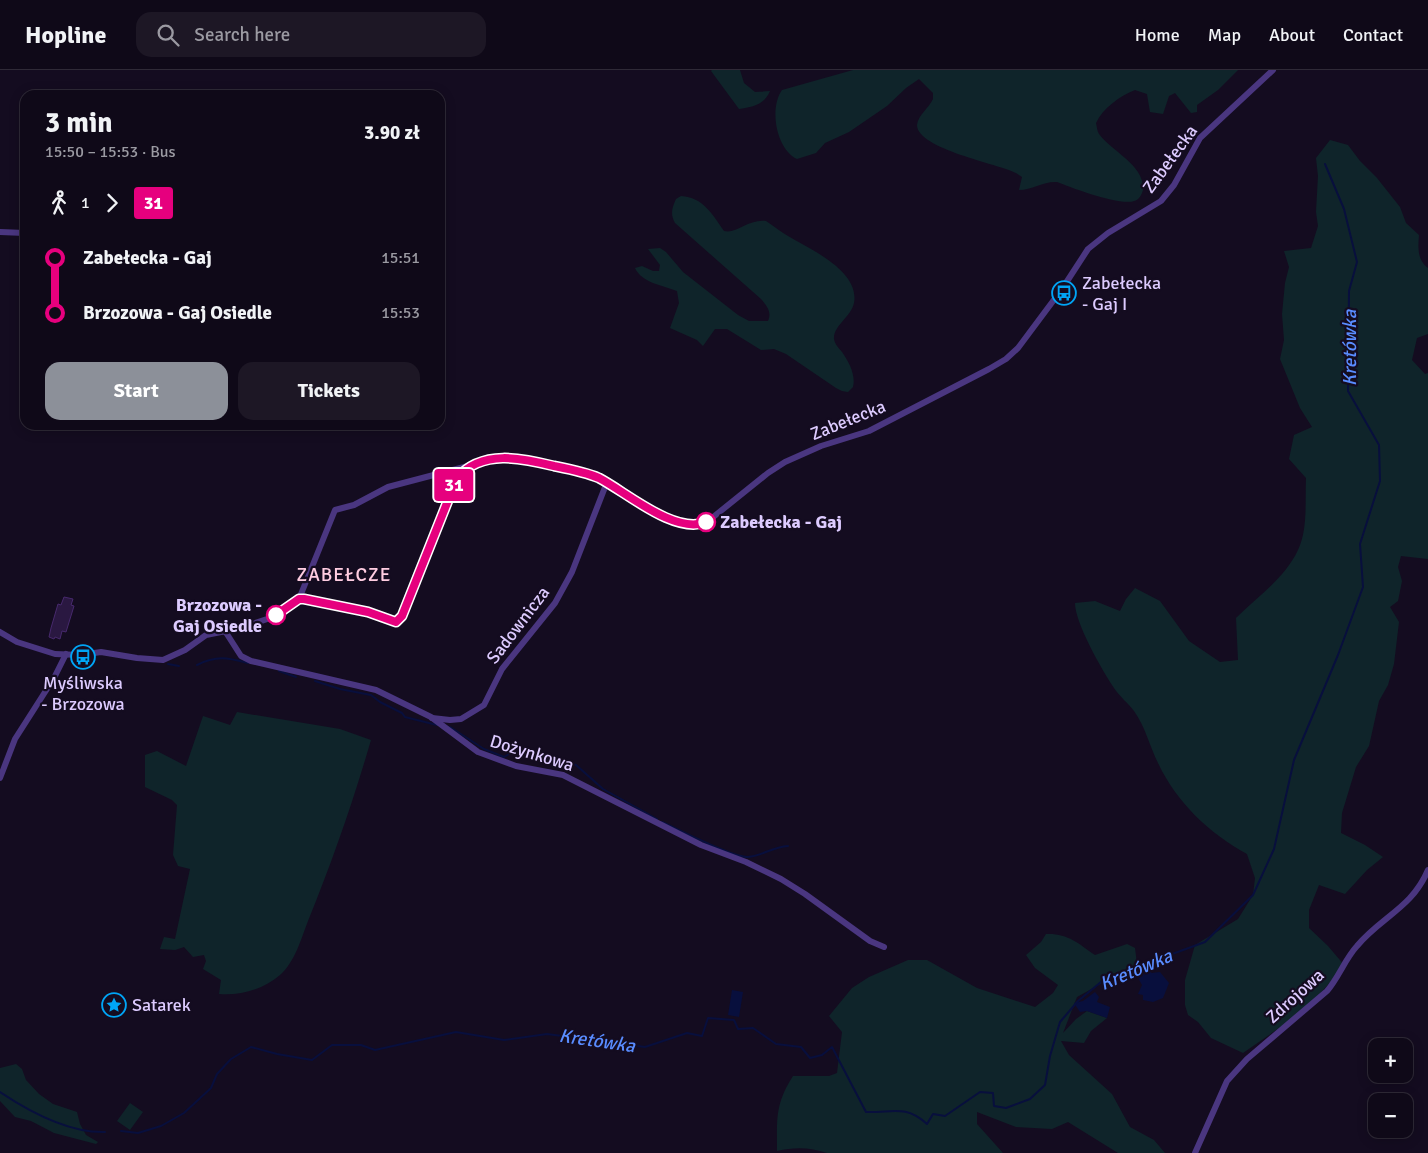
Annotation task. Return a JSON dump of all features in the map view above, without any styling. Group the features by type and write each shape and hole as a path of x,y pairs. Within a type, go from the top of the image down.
{"street":[{"name":"Zabełecka","path":"299,599 335,510 354,505 388,487 436,476 487,460 510,457 570,469 607,482 670,520 688,525 699,525 706,522 768,473 785,462 821,446 869,431 1006,359 1018,348 1034,328 1088,249 1108,233 1161,201 1174,185 1200,138 1273,70"},
{"path":"0,232 20,233"},
{"path":"0,632 34,649 55,654 80,655 101,652 163,660 185,650 206,635 241,628 273,617 299,599 368,612 396,622 402,616 457,478 467,467"},
{"name":"Sadownicza","path":"431,717 450,720 461,719 484,704 502,668 555,603 572,572 607,482"},
{"name":"Dożynkowa","path":"225,631 241,656 251,661 366,686 431,717 478,752 516,766 563,775 701,845 746,862 806,894 870,941 884,947"},
{"path":"0,778 15,739 54,678 66,654"},
{"name":"Zdrojowa","path":"1195,1153 1227,1081 1247,1059 1328,991 1337,980 1356,947 1407,902 1418,888 1428,870"}],"shaded area":[{"path":"712,70 740,70 744,83 755,92 770,91 768,96 758,104 739,109"},
{"path":"853,70 1238,70 1218,90 1197,105 1197,112 1191,113 1175,93 1169,96 1163,114 1150,112 1147,94 1135,90 1118,99 1103,112 1096,123 1099,134 1133,166 1139,173 1142,181 1143,190 1140,197 1127,202 1096,196 1057,182 1019,190 1022,177 1016,173 960,155 930,141 921,134 917,125 919,118 933,99 933,93 919,79 906,88 887,106 849,132 825,143 816,153 797,159 784,147 777,128 776,107 782,90"},
{"path":"1330,140 1348,145 1400,207 1406,223 1419,235 1420,257 1428,268 1428,334 1417,338 1412,360 1425,374 1428,373 1428,559 1401,556 1398,567 1402,581 1398,601 1390,607 1399,622 1394,664 1388,685 1379,701 1369,746 1356,767 1342,813 1341,833 1383,857 1367,870 1345,894 1319,885 1309,910 1309,928 1345,966 1305,1010 1243,1053 1211,1038 1198,1022 1188,1015 1185,1005 1185,980 1195,945 1238,919 1253,895 1255,878 1247,854 1220,837 1195,816 1166,778 1138,717 1114,688 1096,658 1079,622 1075,603 1095,601 1120,611 1126,599 1135,588 1160,601 1189,641 1220,662 1238,660 1236,618 1270,587 1286,569 1298,550 1303,533 1306,478 1289,459 1294,435 1312,427 1300,408 1280,359 1284,340 1282,314 1285,283 1289,267 1284,251 1311,248 1318,226 1316,212 1318,176 1316,158"},
{"path":"681,196 689,197 701,203 724,231 734,230 754,222 766,221 820,254 842,271 854,291 854,303 836,330 834,339 853,373 853,387 848,392 836,388 786,354 774,349 761,350 727,329 715,329 703,346 697,340 670,328 679,303 677,291 647,280 635,268 642,266 653,271 659,271 660,265 648,249 660,248 666,252 683,272 738,315 749,321 768,321 769,315 767,307 761,299 675,223 672,217 673,208 676,199"},
{"path":"237,712 340,729 371,740 334,854 290,964 274,980 259,988 243,993 219,994 221,980 203,969 206,961 204,955 193,957 184,947 175,950 160,949 164,937 175,939 190,869 178,866 173,855 177,805 172,800 145,787 145,755 157,751 186,766 203,716 230,725"},
{"path":"1046,934 1066,937 1095,955 1127,944 1135,948 1137,964 1077,997 1063,1033 1076,1019 1087,1011 1107,1018 1091,1031 1084,1043 1061,1041 1069,1055 1112,1094 1130,1127 1154,1140 1165,1153 1118,1153 1068,1122 1052,1129 1016,1127 977,1112 977,1124 1003,1153 827,1153 802,1148 777,1151 778,1112 783,1095 793,1076 829,1076 837,1073 842,1032 829,1016 852,988 869,977 908,960 927,960 977,988 1035,1007 1053,993 1058,985 1035,968 1026,955 1041,942"},
{"path":"1137,964 1150,964 1153,968 1151,973 1160,972 1169,983 1163,998 1153,1002 1143,1000 1143,995 1138,994 1142,985 1137,976 1140,972"},
{"path":"732,990 743,992 739,1017 728,1015"},
{"path":"1095,992 1099,997 1097,1002 1110,1007 1107,1018 1087,1011 1080,1012 1074,1003 1083,1001"},
{"path":"16,1064 22,1069 26,1080 39,1094 53,1104 77,1112 80,1124 86,1135 98,1142 96,1144 54,1133 31,1121 15,1117 0,1101 0,1068"},
{"path":"130,1103 143,1112 130,1130 117,1121"}],"building":[{"path":"64,597 73,599 71,605 74,606 66,632 62,631 60,639 55,637 54,639 49,637 51,628 58,604 61,605"}],"waterway":[{"name":"Kretówka","path":"1142,965 1205,942 1253,895 1274,849 1294,760 1338,655 1363,587 1360,544 1380,481 1379,445 1348,391 1349,291 1357,262 1344,209 1325,164"},
{"path":"197,665 222,658 248,663"},
{"path":"168,664 179,666"},
{"path":"279,671 296,677"},
{"path":"315,681 340,689 371,695 380,702 402,713 405,717 437,725"},
{"path":"450,727 484,749 504,757 514,751"},
{"path":"528,757 549,757 576,765 603,789 657,819"},
{"path":"662,822 718,848 741,856 753,856 788,846"},
{"name":"Kretówka","path":"121,1131 138,1133 161,1126 184,1113 211,1088 217,1074 231,1059 251,1047 312,1060 332,1045 361,1045 375,1050 456,1032 504,1040 547,1034 645,1047 687,1033 702,1036 708,1018 734,1020 738,1029 753,1028 776,1044 801,1047 810,1058 822,1055 832,1047 866,1112 905,1112 912,1114 927,1124 933,1114 945,1116 980,1092 993,1093 994,1106 1006,1108 1030,1099 1045,1085 1050,1056 1060,1022 1078,1001 1101,982 1138,966"},
{"name":"Kretówka","path":"0,1092 37,1114 63,1125 77,1129 105,1132"}],"bus line":[{"name":"31","path":"276,615 299,599 304,599 368,612 391,622 399,620 457,478 467,467 487,460 510,457 570,469 596,477 612,485 670,520 688,525 699,525 706,522"}],"place":[{"name":"Zabełecka - Gaj I","path":"1064,293"},
{"name":"Zabełecka - Gaj","path":"706,522"},
{"name":"Brzozowa - Gaj Osiedle","path":"276,615"},
{"name":"Myśliwska - Brzozowa","path":"83,657"},
{"name":"Satarek","path":"114,1005"}],"district":[{"name":"ZABEŁCZE","path":"344,575"}]}
